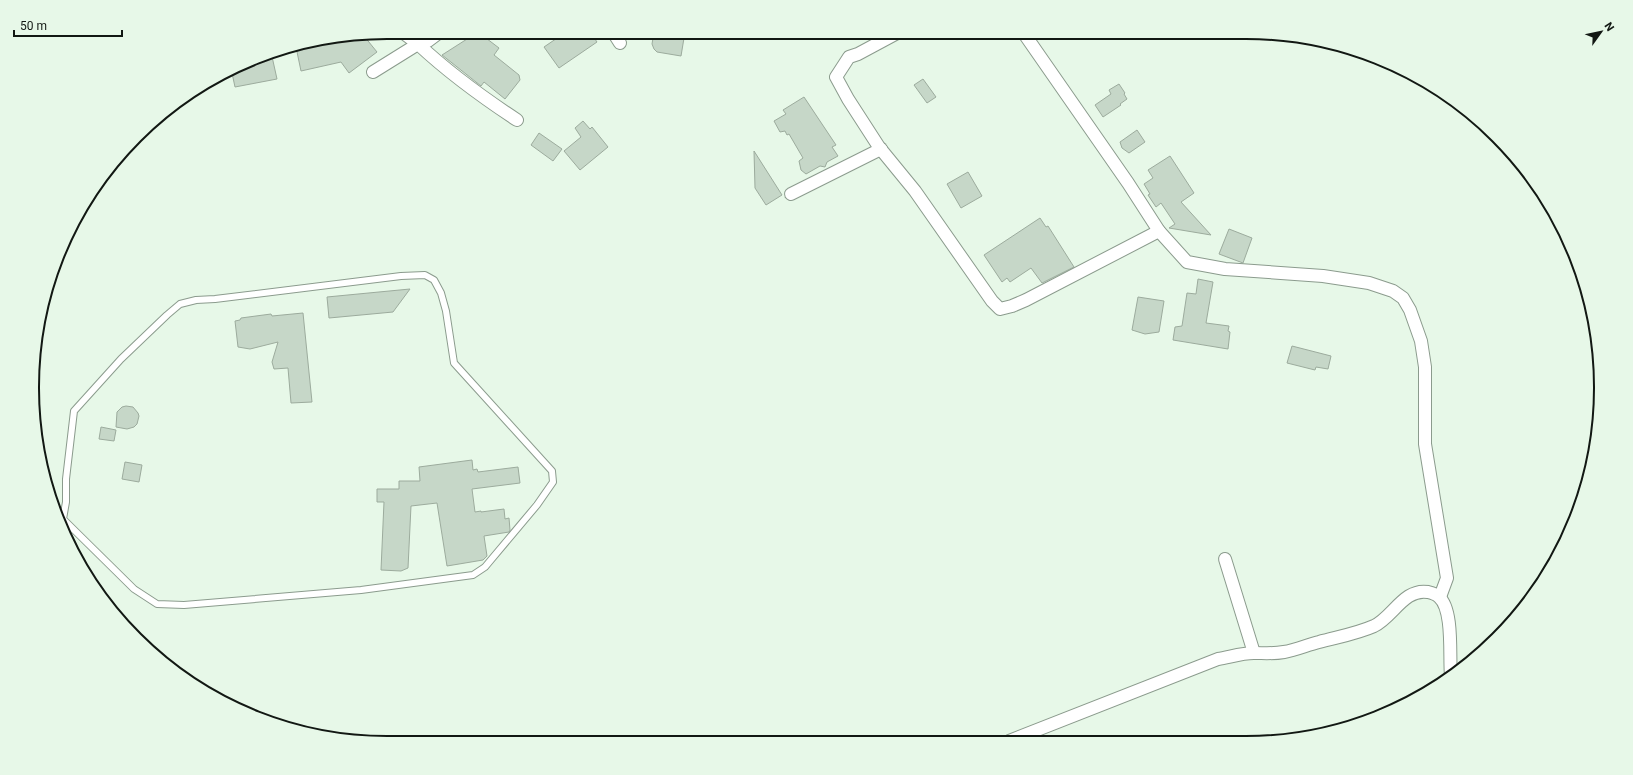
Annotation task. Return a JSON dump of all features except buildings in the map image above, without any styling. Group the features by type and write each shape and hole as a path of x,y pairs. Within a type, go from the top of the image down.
{"street":[{"path":"411,39 442,66 483,98 518,120"},
{"path":"373,72 418,44 431,39"},
{"path":"617,39 620,43"},
{"path":"886,39 858,54 849,57 836,77 848,99 881,150 915,191 988,296 1000,309 1026,300 1159,230"},
{"path":"1028,39 1159,230 1187,262 1225,269 1346,279 1369,283 1393,291 1403,298 1410,310 1419,335 1425,367 1425,444 1447,578 1440,597"},
{"path":"791,194 881,150"},
{"path":"1225,559 1254,653"},
{"path":"1022,736 1218,659 1254,653 1268,654 1286,652 1350,635 1375,625 1385,618 1408,596 1420,592 1435,594 1440,597 1446,607 1449,628 1451,669"}],"lane":[{"path":"63,515 66,502 66,479 74,411 122,359 167,314 180,304 196,300 215,299 401,276 425,275 434,280 441,293 446,311 454,363 552,471 553,482 537,506 484,567 473,575 361,590 184,605 157,604 134,590 68,526"}]}
